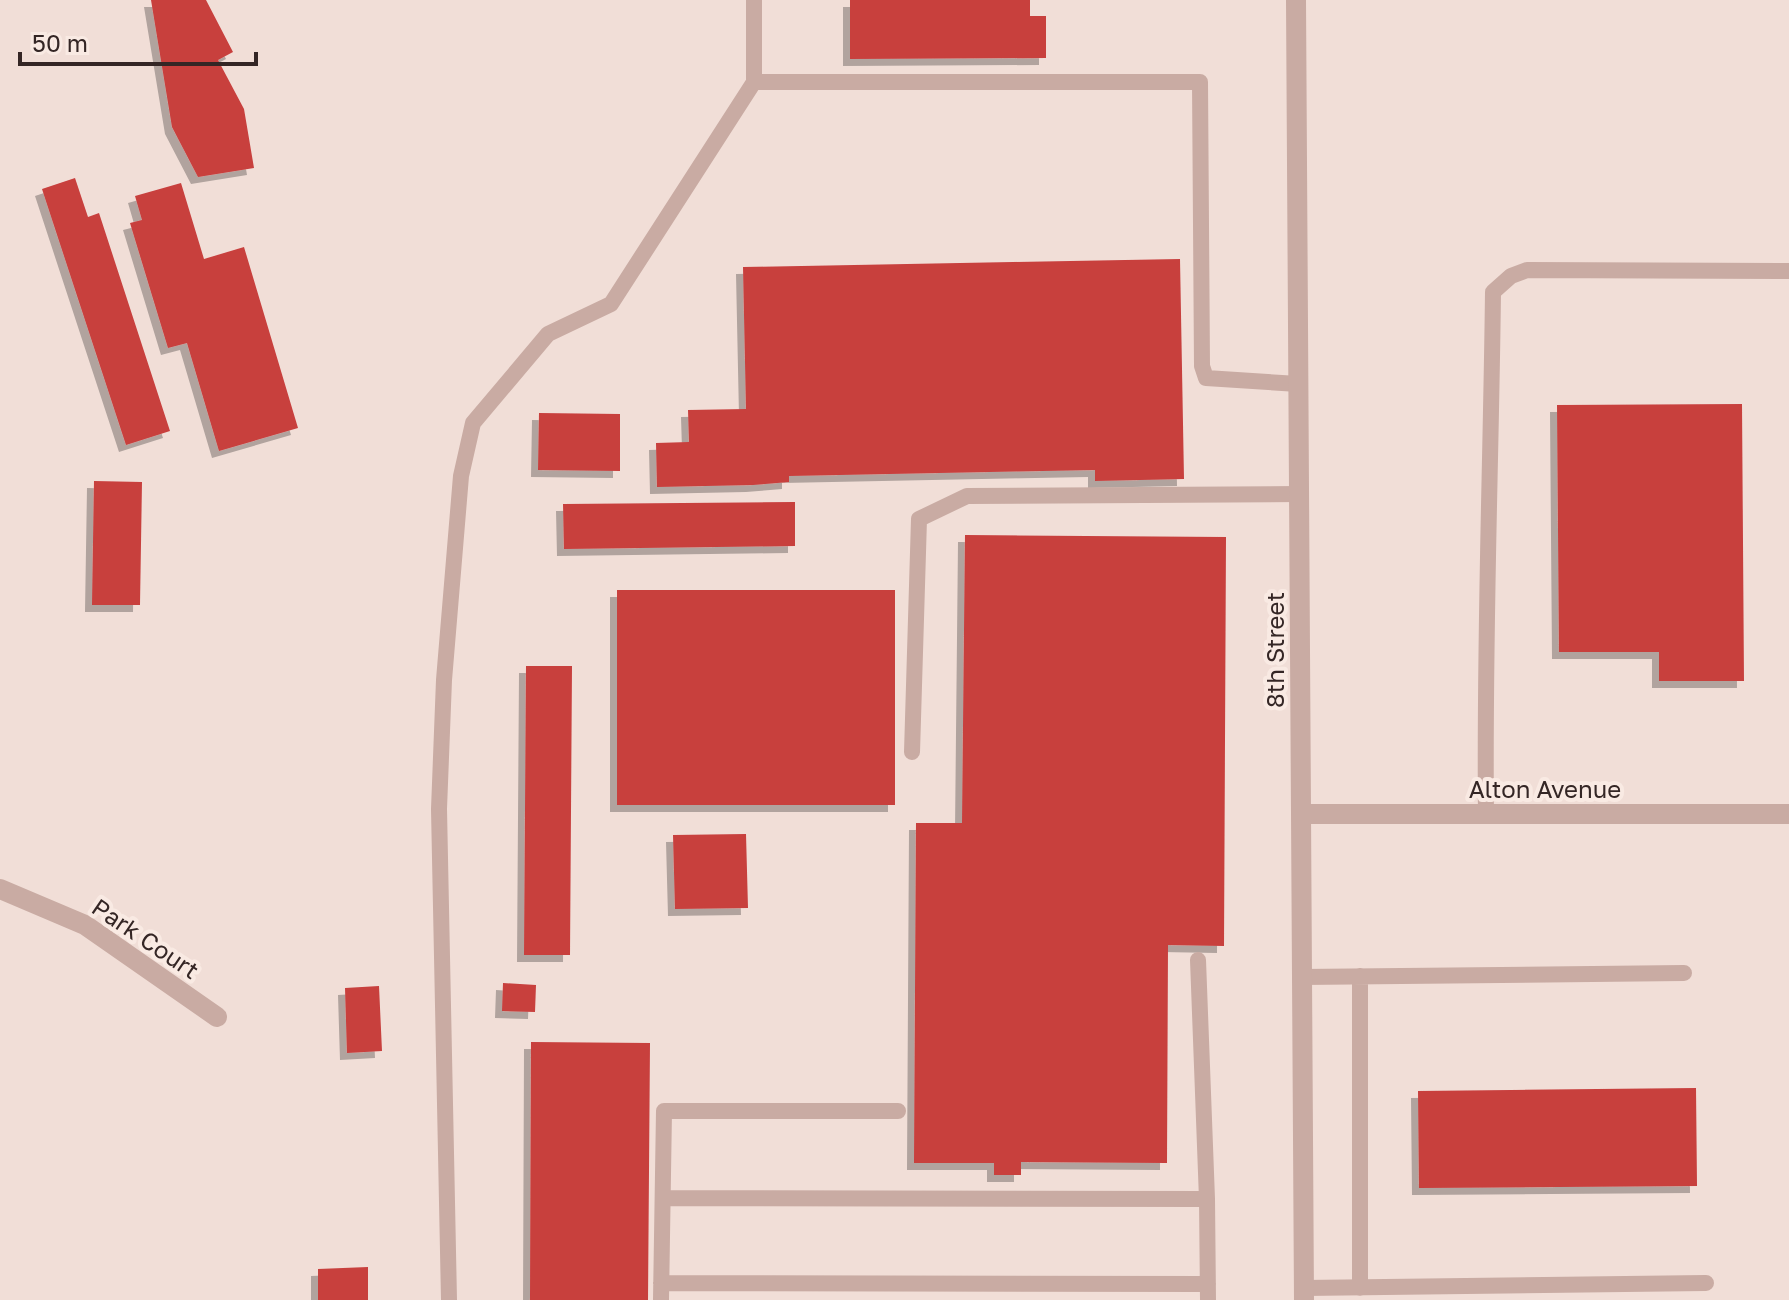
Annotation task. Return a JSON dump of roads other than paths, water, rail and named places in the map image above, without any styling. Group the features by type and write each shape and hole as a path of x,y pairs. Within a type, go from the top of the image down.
{"street":[{"name":"8th Street","path":"1296,0 1304,1294"},
{"name":"Alton Avenue","path":"1302,814 1789,814"},
{"name":"Park Court","path":"0,889 85,925 217,1017"}],"lane":[{"path":"449,1300 439,809 444,680 461,476 473,423 548,334 611,304 754,82 754,0"},
{"path":"754,82 1200,82 1202,366 1206,378 1298,384"},
{"path":"1486,814 1484,652 1490,595 1493,292 1511,276 1527,270 1789,271"},
{"path":"912,752 919,519 967,496 1299,494"},
{"path":"898,1111 664,1111 661,1292 1208,1292 1198,960"},
{"path":"1302,977 1684,973"},
{"path":"1360,976 1360,1288"},
{"path":"663,1198 1207,1199"},
{"path":"1304,1294 1360,1288 1706,1283"}]}
